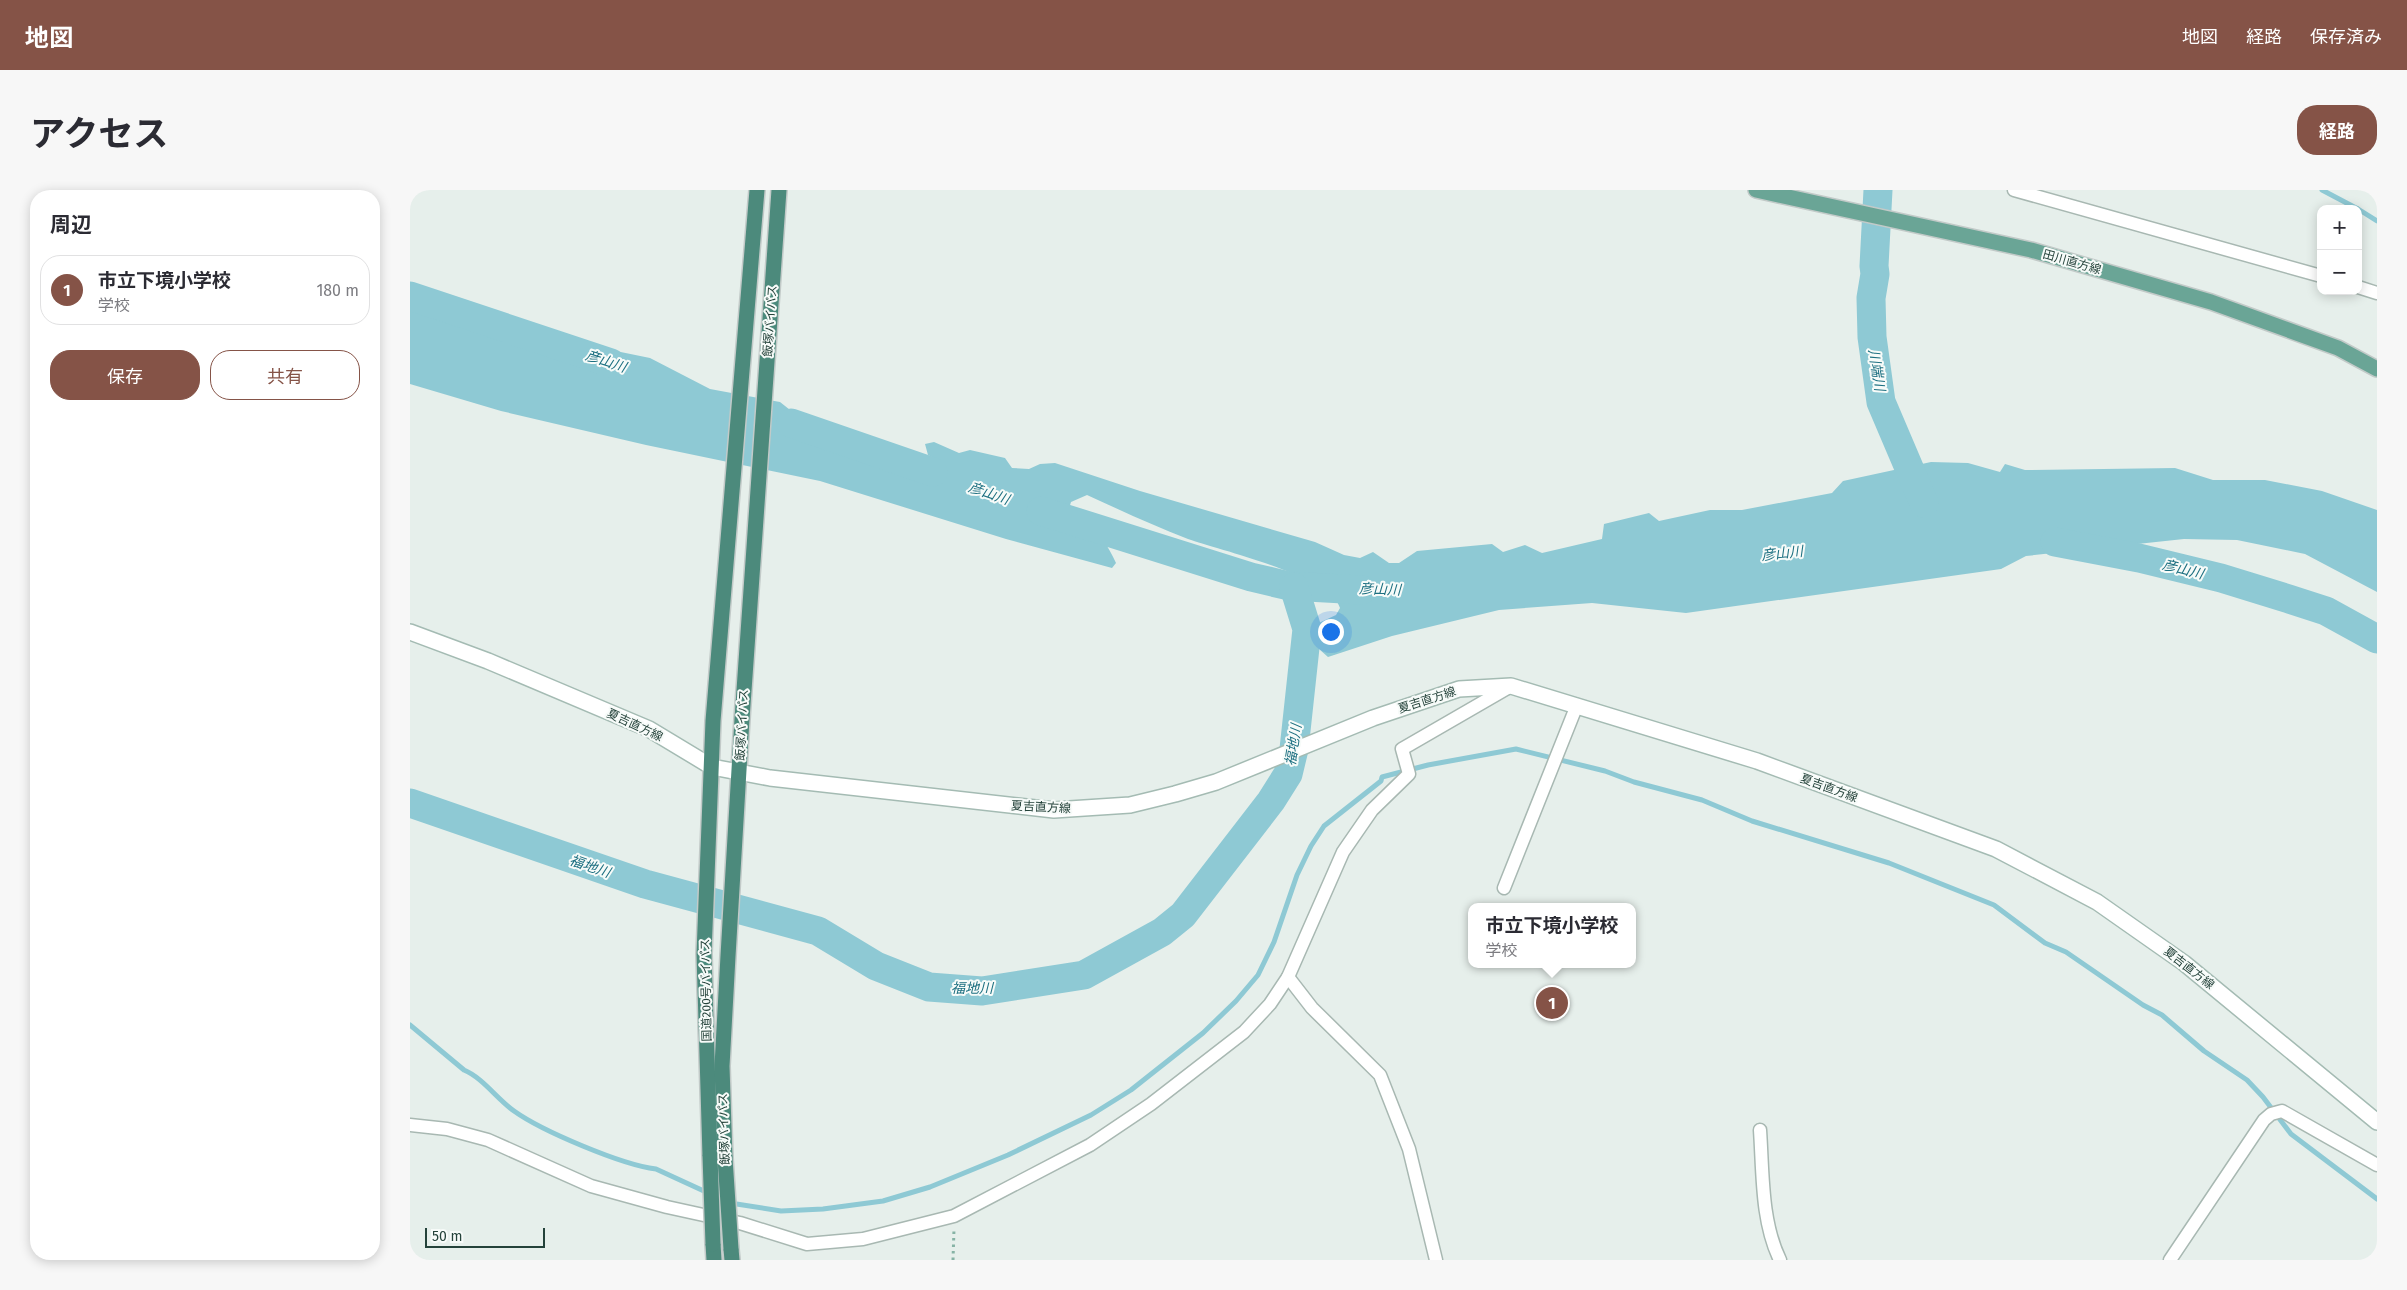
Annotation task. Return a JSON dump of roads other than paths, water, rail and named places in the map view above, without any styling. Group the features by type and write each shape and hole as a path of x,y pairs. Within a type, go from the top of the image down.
{"highway":[{"name":"国道200号バイパス","path":"714,1260 704,954 711,819 713,721 757,190"},
{"name":"飯塚バイパス","path":"731,1255 722,1066 735,826 779,190"}],"main road":[{"name":"田川直方線","path":"1756,190 2031,250 2202,299 2338,348 2377,369"},
{"name":"夏吉直方線","path":"410,632 488,661 649,729 712,767 740,773 1054,810 1130,805 1216,782 1373,718 1459,689 1512,686 1757,761 1996,848 2097,902 2184,963 2377,1122"}],"street":[{"path":"2014,190 2317,275"},
{"path":"2362,288 2377,293"},
{"path":"410,1125 447,1129 488,1140 591,1186 667,1207 740,1223 807,1244 863,1239 954,1216 1090,1145 1151,1104 1244,1032 1270,1004 1288,977 1343,852 1372,810 1409,774 1402,749 1512,686"},
{"path":"1504,888 1577,705"},
{"path":"1288,977 1312,1008 1380,1074 1409,1148 1436,1260"},
{"path":"2170,1260 2264,1120 2271,1114 2282,1111 2377,1165"},
{"path":"1760,1130 1766,1214 1771,1241 1780,1260"}],"water":[{"path":"410,303 436,311 512,326 559,351 606,349 650,358 710,389 780,402 804,421 822,428 833,443 941,472 944,466 938,460 928,455 925,444 934,442 959,453 970,450 1005,458 1012,468 1029,469 1040,464 1055,463 1140,491 1315,542 1344,555 1360,558 1373,552 1389,563 1399,563 1417,551 1492,544 1503,552 1525,545 1542,553 1602,539 1604,524 1649,513 1659,521 1710,510 1742,510 1832,493 1843,481 1931,462 1968,463 2000,472 2005,464 2025,470 2175,468 2213,480 2265,480 2322,491 2377,510 2377,592 2305,554 2237,540 2184,539 2026,556 2001,569 1686,613 1592,603 1499,610 1392,636 1328,657 1311,640 1310,627 1336,615 1340,608 1332,596 1317,585 1247,557 1188,539 1087,495 1071,502 1070,517 1102,539 1116,563 1112,568 1006,539 820,481 646,445 501,411 410,384"}],"waterway":[{"name":"川端川","path":"1878,190 1875,274 1871,298 1872,337 1881,402 1924,503"},
{"path":"2322,190 2350,205"},
{"path":"2362,212 2377,221"},
{"name":"彦山川","path":"410,296 611,363"},
{"name":"彦山川","path":"791,423 933,472"},
{"name":"彦山川","path":"1041,511 1251,577 1289,586 1362,590"},
{"name":"彦山川","path":"2055,542 2139,558 2221,578 2326,611 2377,639"},
{"name":"福地川","path":"410,803 645,884 818,931 876,966 929,987 982,991 1084,975 1162,932 1183,915 1271,801 1288,774 1294,749 1307,629 1294,587"},
{"path":"410,1025 464,1070 484,1083 514,1111 543,1128 623,1161 656,1169 730,1203 781,1211 823,1209 883,1201 930,1187 1008,1155 1091,1115 1131,1090 1203,1033 1236,1001 1258,975 1274,942 1297,875 1311,846 1324,826 1381,781 1382,777 1428,765 1516,749 1605,771 1634,782 1702,800 1752,821 1889,863 1994,905 2045,943 2066,952 2143,1005 2162,1015 2204,1051 2247,1080 2263,1097 2291,1134 2377,1199"}],"place":[{"name":"市立下境小学校","path":"1552,1003"}]}
